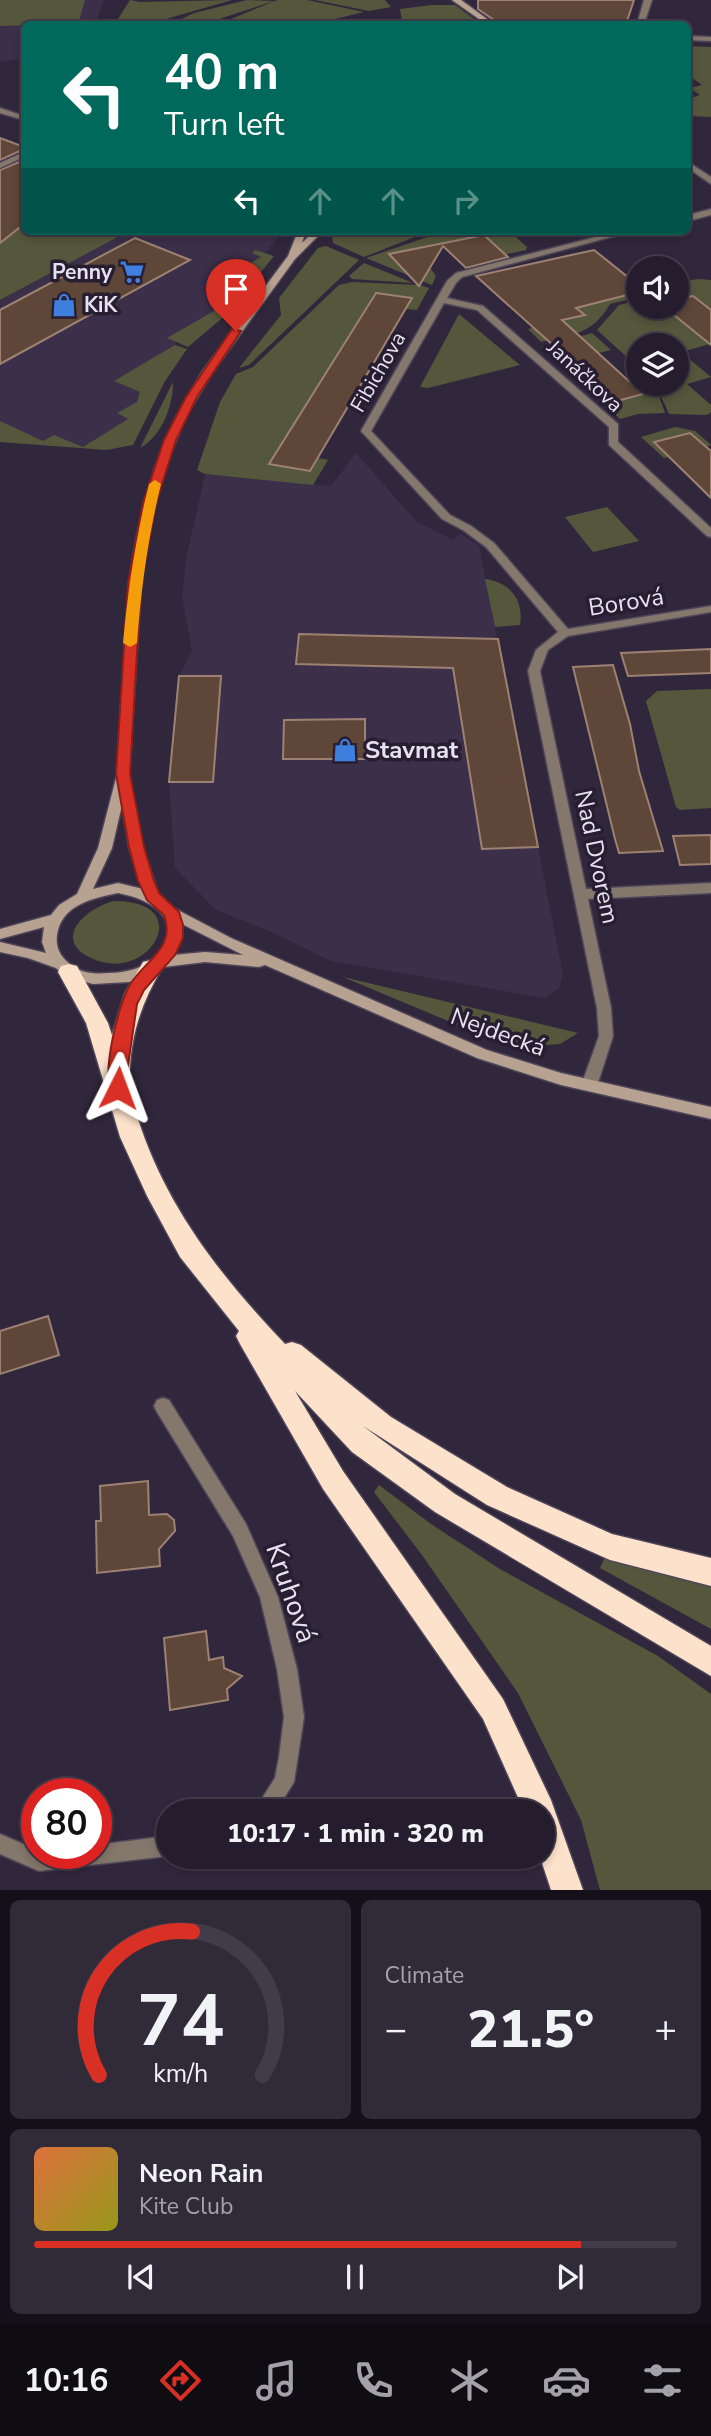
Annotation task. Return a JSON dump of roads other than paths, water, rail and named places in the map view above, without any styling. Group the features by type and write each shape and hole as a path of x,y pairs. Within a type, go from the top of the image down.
{"highway":[{"path":"118,1088 119,1056 129,1004 138,986 155,965"},
{"path":"64,968 97,1023 132,1138 155,1189 189,1250 230,1304 361,1443 445,1503 711,1662"},
{"path":"230,1304 382,1426 496,1496 610,1547 711,1572"},
{"path":"230,1304 333,1480 493,1709 534,1799"},
{"path":"555,1855 567,1890"}],"main road":[{"path":"456,0 486,21"},
{"path":"292,257 300,235"},
{"path":"83,895 105,848 123,774 135,583 142,535 160,467 181,415 207,372 292,257 315,235"},
{"path":"123,774 136,847 152,896"},
{"path":"0,947 30,953 88,979 110,981 132,977 155,965 170,950 176,925 171,912 152,896 118,888 83,895 60,910 52,920 47,935 49,950 64,968"},
{"name":"Nejdecká","path":"171,912 197,928 278,965 482,1054 590,1086 711,1113"},
{"path":"0,934 52,920"},
{"name":"Nejdecká","path":"155,965 205,957 278,965"}],"street":[{"path":"641,21 648,0"},
{"path":"691,38 711,39"},
{"path":"0,110 21,117"},
{"path":"0,166 21,156"},
{"path":"691,166 710,179"},
{"path":"691,217 711,212"},
{"name":"Fibichova","path":"565,633 490,545 446,517 366,431 453,281 468,272 612,235"},
{"name":"Janáčkova","path":"441,300 480,307 614,426 613,443 711,534"},
{"name":"Borová","path":"550,641 565,633 711,609"},
{"name":"Nad Dvorem","path":"550,641 536,660 534,671 604,1008 606,1036 590,1086"},
{"path":"582,894 711,888"},
{"name":"Kruhová","path":"163,1406 240,1530 269,1597 287,1669 294,1717 284,1782 272,1799"},
{"path":"0,1844 39,1861 156,1848"}],"place":[{"name":"Penny","path":"132,272"},
{"name":"KiK","path":"64,305"},
{"name":"Stavmat","path":"345,750"}]}
